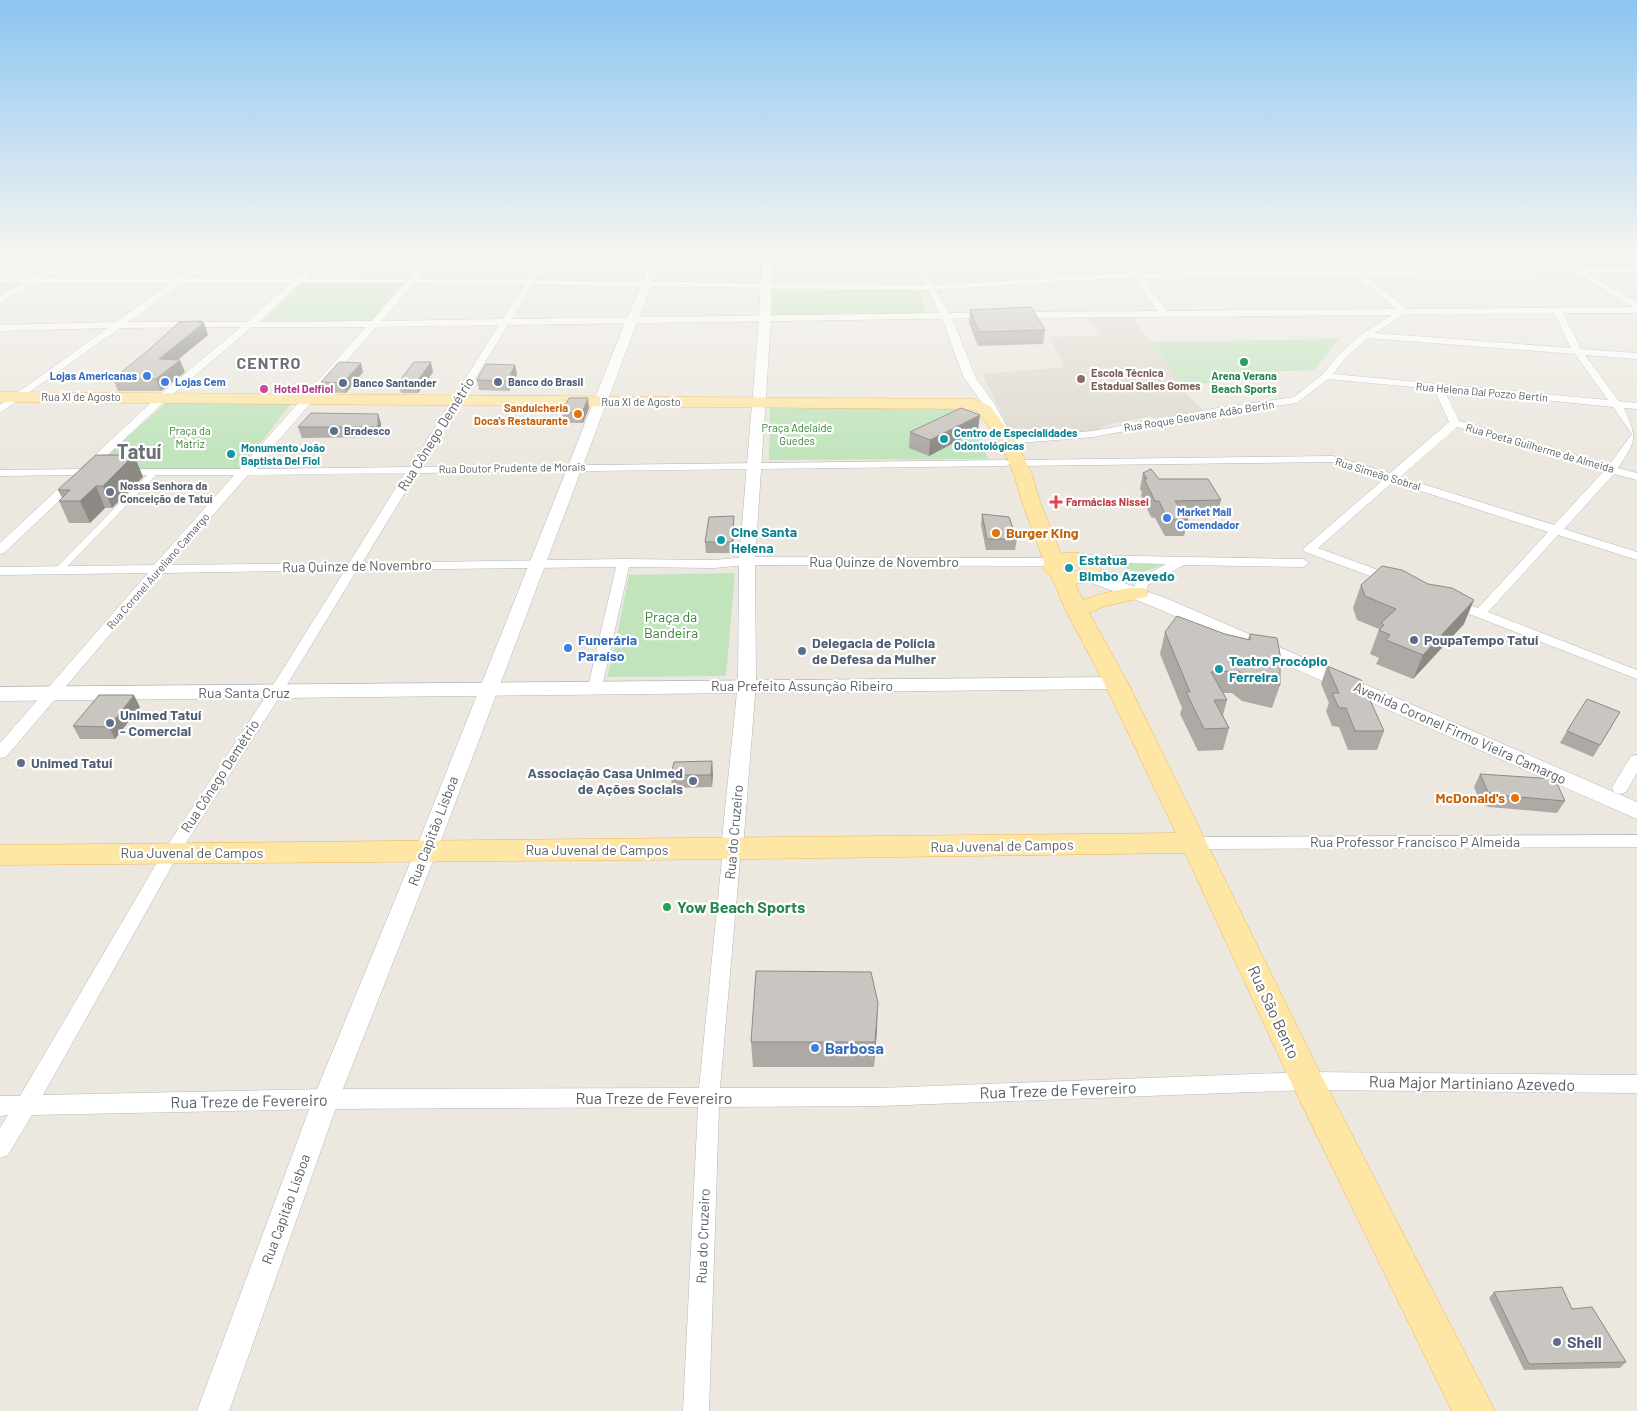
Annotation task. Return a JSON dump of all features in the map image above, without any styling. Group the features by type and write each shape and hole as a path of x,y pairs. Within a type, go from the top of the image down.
{"main road":[{"name":"Rua XI de Agosto","path":"0,397 162,398"},
{"path":"162,398 307,398"},
{"name":"Rua XI de Agosto","path":"307,398 457,401 974,404"},
{"path":"974,404 984,408 1007,441 1012,463"},
{"path":"974,404 1012,463 1050,547 1072,567 1076,611 1099,601 1141,588"},
{"name":"Avenida Coronel Firmo Vieira Camargo","path":"1072,567 1141,588 1629,791"},
{"name":"Avenida Coronel Firmo Vieira Camargo","path":"1141,588 1637,811"},
{"name":"Rua São Bento","path":"1076,611 1116,683 1307,1081 1474,1411"},
{"name":"Rua Prefeito Assunção Ribeiro","path":"487,689 1116,683"},
{"name":"Rua Santa Cruz","path":"0,694 275,693 487,689"},
{"name":"Rua Juvenal de Campos","path":"0,855 1194,843"}],"street":[{"path":"0,410 126,320"},
{"path":"0,550 162,398 256,320"},
{"name":"Rua Coronel Aureliano Camargo","path":"0,753 158,569 246,472 307,398 378,320"},
{"name":"Rua Capitão Lisboa","path":"212,1411 326,1099 426,851 487,689 632,320"},
{"path":"0,328 119,325 249,326 652,320"},
{"name":"Rua do Cruzeiro","path":"696,1411 709,1098 746,686 747,566 765,320"},
{"path":"947,320 970,378 974,404"},
{"name":"Rua Roque Geovane Adão Bertin","path":"1007,441 1093,434 1218,411 1297,400 1326,376 1344,354 1366,335 1390,320"},
{"path":"1480,613 1612,469 1637,434 1576,350 1562,320"},
{"name":"Rua Cônego Demétrio","path":"0,1148 171,853 275,693 352,566 457,401 504,322"},
{"path":"1366,335 1637,356"},
{"name":"Rua Helena Dal Pozzo Bertin","path":"1326,376 1637,406"},
{"path":"970,378 988,403 1007,441"},
{"path":"1438,388 1455,423"},
{"name":"Rua Poeta Guilherme de Almeida","path":"1408,586 1309,549 1455,423 1637,476"},
{"name":"Rua Simeão Sobral","path":"1012,463 1333,459 1637,556"},
{"path":"753,466 1012,463"},
{"name":"Rua Doutor Prudente de Morais","path":"118,472 753,466"},
{"path":"0,473 99,472"},
{"path":"64,570 158,472"},
{"path":"1141,588 1180,562"},
{"name":"Rua Quinze de Novembro","path":"0,571 623,563 747,566 1072,567 1180,562 1303,563"},
{"path":"595,687 623,563"},
{"path":"1435,596 1637,675"},
{"path":"1629,791 1637,760"},
{"name":"Rua Professor Francisco P Almeida","path":"1194,843 1637,841"},
{"name":"Rua Major Martiniano Azevedo","path":"1307,1081 1637,1084"},
{"name":"Rua Treze de Fevereiro","path":"0,1106 326,1099 879,1097 1307,1081"}],"shaded area":[{"name":"Escola Técnica Estadual Salles Gomes","path":"1088,320 1133,320 1169,364 1181,388 1203,410 1155,418 1151,416 1107,425 1092,433 1032,437 1010,432 982,374 1065,367 1049,337 1100,335"}],"green space":[{"path":"263,320 374,320 371,323 260,323"},
{"name":"Arena Verana Beach Sports","path":"1339,339 1314,370 1265,372 1273,379 1179,385 1169,364 1151,342"},
{"name":"Praça da Matriz","path":"166,403 291,404 238,471 89,470"},
{"name":"Praça Adelaide Guedes","path":"770,406 958,408 971,413 988,459 769,460"},
{"path":"1160,563 1162,565 1140,572 1119,564"},
{"name":"Praça da Bandeira","path":"735,573 726,676 607,677 629,575"}],"building":[{"path":"974,320 1039,320 1045,330 979,332"},
{"path":"202,321 199,323 204,323 159,359 180,360 156,379 113,379 179,322"},
{"path":"339,362 361,363 343,383 321,382"},
{"path":"414,362 431,362 416,383 398,383"},
{"path":"486,364 515,365 507,381 477,380"},
{"path":"569,398 588,398 582,413 562,412"},
{"path":"961,408 980,415 930,440 910,432"},
{"path":"311,413 378,414 378,427 298,427"},
{"path":"96,455 134,455 103,486 96,486 80,501 59,501 70,490 58,490"},
{"path":"1151,469 1159,479 1208,479 1221,500 1175,501 1188,519 1168,520 1159,501 1155,501 1144,479 1147,479 1143,473"},
{"path":"982,514 1009,517 1017,539 987,539"},
{"path":"734,516 732,542 705,542 709,517"},
{"path":"1382,566 1402,570 1428,584 1452,588 1474,600 1423,655 1386,640 1390,635 1379,630 1384,625 1381,623 1396,609 1365,596 1361,585"},
{"path":"1177,616 1225,634 1250,640 1250,634 1277,638 1280,654 1280,685 1249,679 1239,671 1211,672 1227,700 1214,700 1229,728 1204,729 1186,692 1190,692 1165,632"},
{"path":"1327,666 1361,680 1384,731 1355,731 1346,708 1339,708 1332,693 1339,693"},
{"path":"99,695 134,695 109,727 73,726"},
{"path":"1587,699 1620,712 1600,745 1567,731"},
{"path":"712,761 711,775 671,775 674,762"},
{"path":"1480,774 1555,779 1565,801 1496,795 1488,792"},
{"name":"Barbosa","path":"756,971 871,972 878,1003 875,1042 751,1042"},
{"name":"Shell","path":"1562,1287 1572,1309 1592,1307 1626,1362 1529,1364 1494,1292"}],"place":[{"name":"Arena Verana Beach Sports","path":"1244,362"},
{"name":"Lojas Americanas","path":"147,376"},
{"name":"Escola Técnica Estadual Salles Gomes","path":"1081,379"},
{"name":"Lojas Cem","path":"165,382"},
{"name":"Banco do Brasil","path":"498,382"},
{"name":"Banco Santander","path":"343,383"},
{"name":"Hotel Delfiol","path":"264,389"},
{"name":"Sanduicheria Doca's Restaurante","path":"578,414"},
{"name":"Bradesco","path":"334,431"},
{"name":"Centro de Especialidades Odontológicas","path":"944,439"},
{"name":"Monumento João Baptista Del Fiol","path":"231,454"},
{"name":"Nossa Senhora da Conceição de Tatuí","path":"110,492"},
{"name":"Farmácias Nissei","path":"1056,502"},
{"name":"Market Mall Comendador","path":"1167,518"},
{"name":"Burger King","path":"996,533"},
{"name":"Cine Santa Helena","path":"721,540"},
{"name":"Estatua Bimbo Azevedo","path":"1069,568"},
{"name":"PoupaTempo Tatuí","path":"1414,640"},
{"name":"Funerária Paraíso","path":"568,648"},
{"name":"Delegacia de Polícia de Defesa da Mulher","path":"802,651"},
{"name":"Teatro Procópio Ferreira","path":"1219,669"},
{"name":"Unimed Tatuí - Comercial","path":"110,723"},
{"name":"Unimed Tatuí","path":"21,763"},
{"name":"Associação Casa Unimed de Ações Sociais","path":"693,781"},
{"name":"McDonald's","path":"1515,798"},
{"name":"Yow Beach Sports","path":"667,907"},
{"name":"Barbosa","path":"815,1048"},
{"name":"Shell","path":"1557,1342"}],"district":[{"name":"CENTRO","path":"269,363"},
{"name":"Tatuí","path":"139,452"}]}
